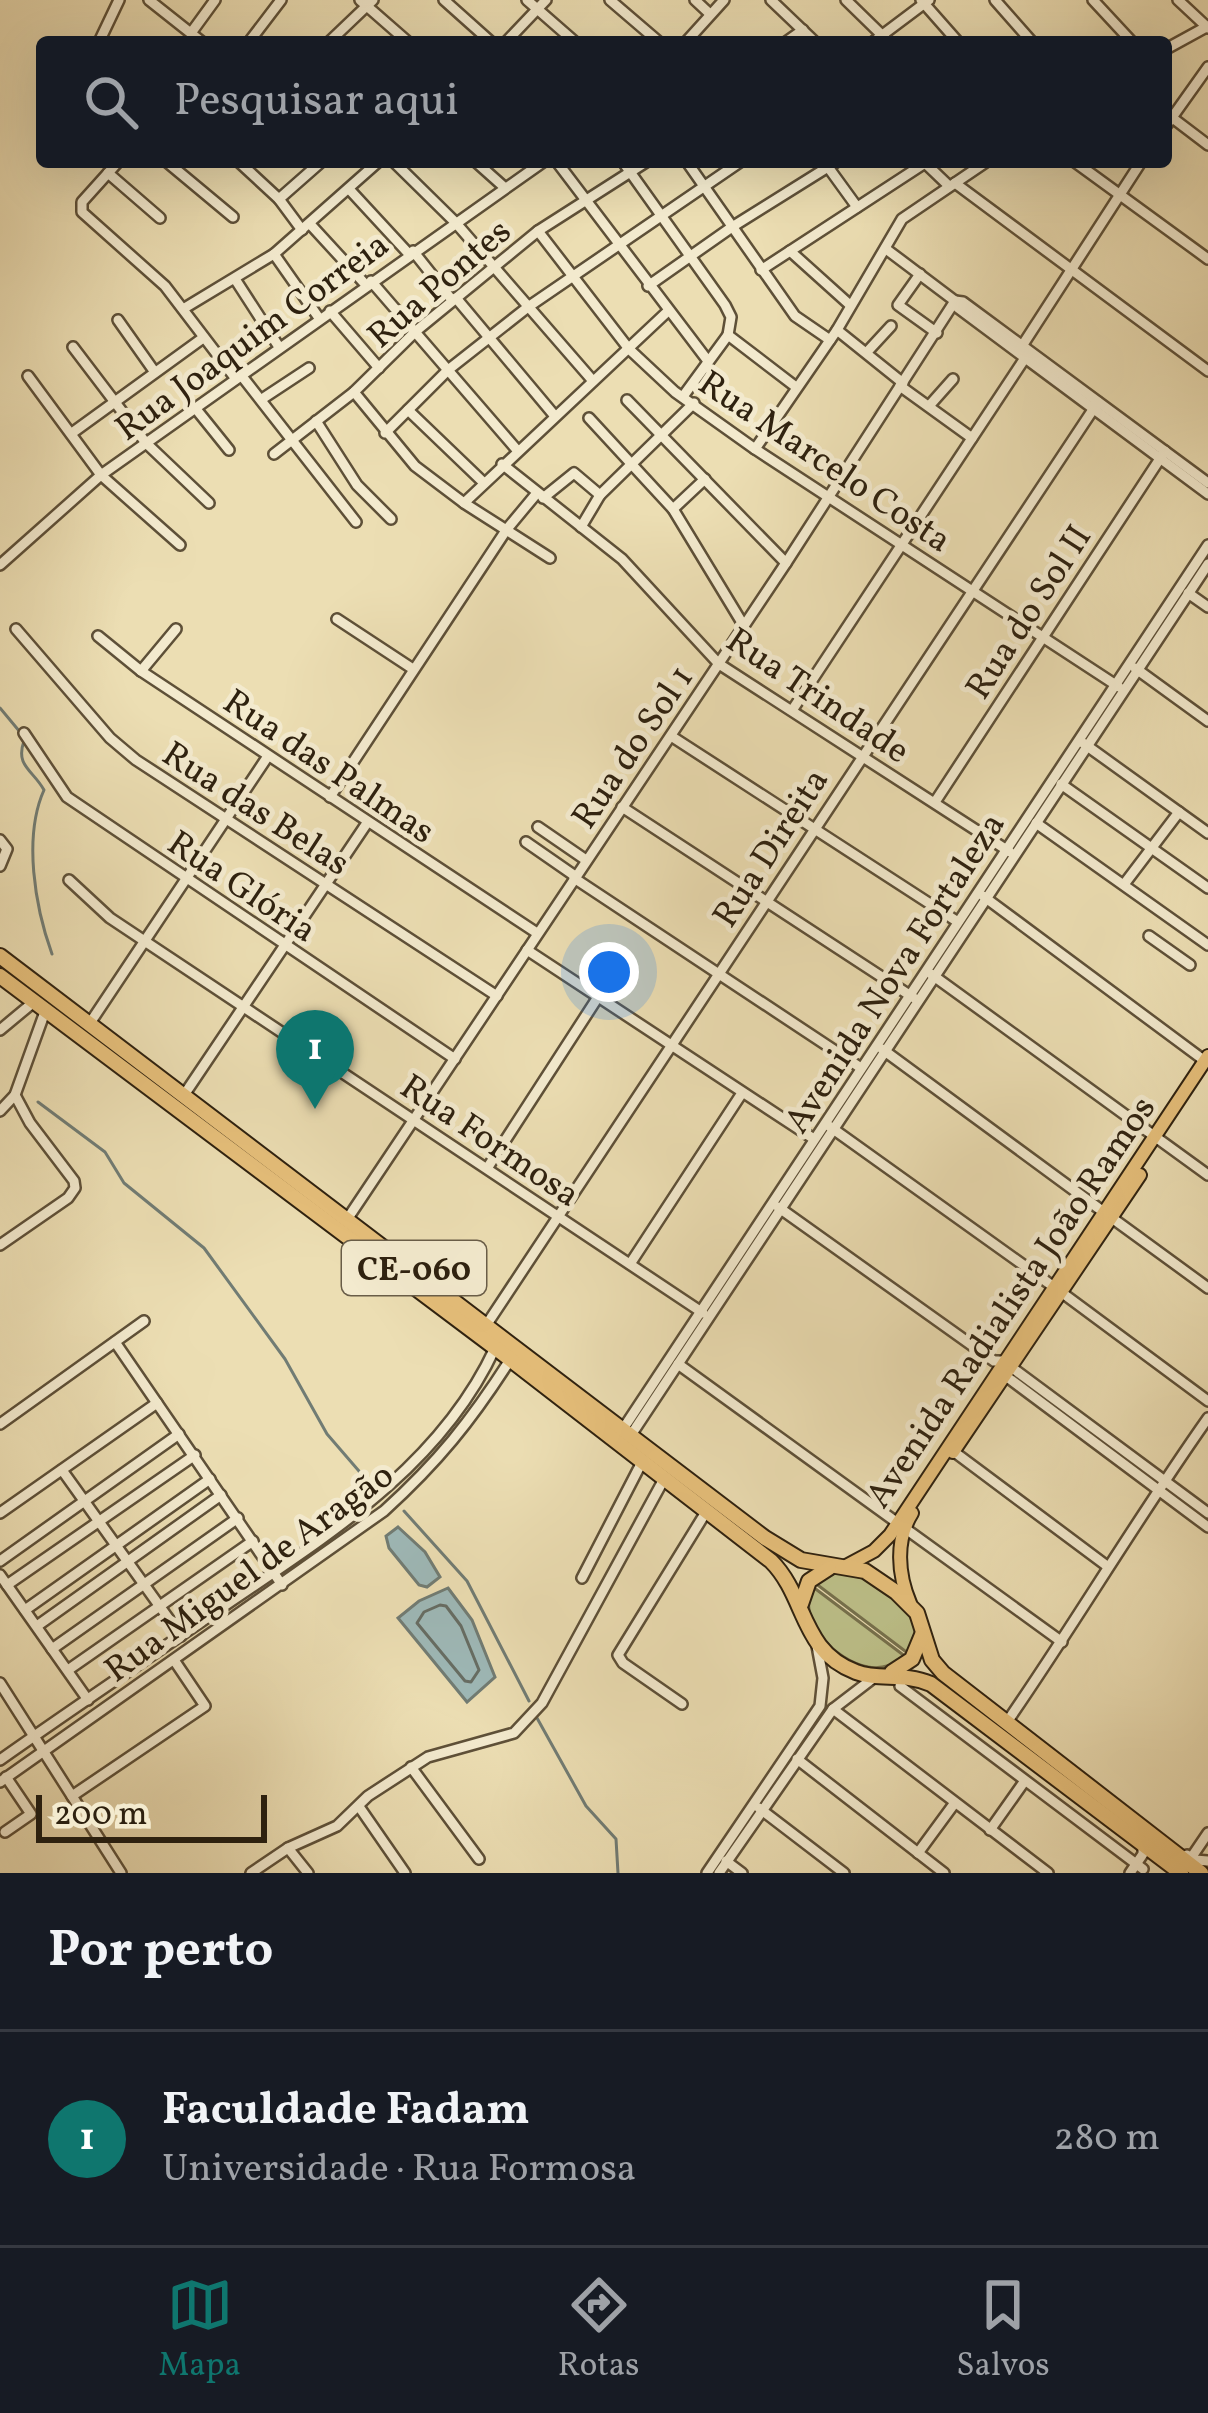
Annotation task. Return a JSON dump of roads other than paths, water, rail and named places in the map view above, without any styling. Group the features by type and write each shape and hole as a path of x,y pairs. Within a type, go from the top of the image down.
{"highway":[{"name":"CE-060","path":"0,956 775,1545 801,1560 878,1578 911,1604"},
{"name":"CE-060","path":"0,976 781,1570 791,1583 804,1625 816,1641"},
{"path":"801,1610 808,1581 840,1566"},
{"path":"911,1604 932,1660 943,1673 1148,1840 1158,1856 1181,1873"},
{"path":"882,1675 912,1659 923,1633"},
{"path":"816,1641 850,1669 931,1684 1148,1840 1196,1864"},
{"path":"1141,1871 1158,1856"}],"main road":[{"name":"Avenida Radialista João Ramos","path":"911,1604 901,1567 901,1526 1207,1063"},
{"name":"Avenida Radialista João Ramos","path":"840,1566 874,1551 901,1526 953,1451 1002,1367"}],"street":[{"path":"102,36 119,0"},
{"path":"150,0 195,36"},
{"path":"191,33 215,0"},
{"path":"254,36 281,0"},
{"path":"443,0 484,36"},
{"path":"526,0 568,36"},
{"path":"512,36 546,0"},
{"path":"610,0 652,36"},
{"path":"694,0 710,14"},
{"path":"691,36 724,0"},
{"path":"771,0 809,36"},
{"path":"847,0 878,36"},
{"path":"995,0 1028,36"},
{"path":"1093,0 1126,36"},
{"path":"1172,47 1207,27 1178,0"},
{"path":"886,36 925,1 953,36"},
{"path":"335,36 367,2 401,36"},
{"path":"794,36 803,30"},
{"path":"390,36 395,31"},
{"path":"1172,114 1208,67"},
{"path":"1172,122 1208,145"},
{"path":"113,168 82,202 82,212 155,276 202,338 262,399 352,517 367,498"},
{"path":"174,168 233,217"},
{"path":"251,168 416,331 517,450"},
{"path":"279,199 314,168"},
{"path":"183,309 274,254 372,168"},
{"path":"400,168 455,222 593,381"},
{"path":"483,168 504,187"},
{"name":"Rua Joaquim Correia","path":"0,565 101,475 534,168"},
{"path":"560,168 708,361"},
{"name":"Rua Pontes","path":"274,454 354,392 454,299 625,168"},
{"path":"627,168 731,317 728,335 684,394"},
{"path":"691,168 795,316 830,340"},
{"path":"385,433 448,370 528,307 730,168"},
{"path":"649,286 824,168"},
{"path":"833,168 857,207"},
{"path":"761,270 916,168"},
{"path":"932,168 1208,371"},
{"path":"755,449 837,330 907,214 977,168"},
{"path":"1084,168 1208,259"},
{"path":"793,709 972,438 1070,269 1137,168"},
{"path":"108,173 160,218"},
{"path":"349,189 454,299 554,415"},
{"name":"Rua Marcelo Costa","path":"538,231 629,349 663,382 755,449 1119,687"},
{"path":"886,249 958,308 1208,483"},
{"path":"790,251 850,305"},
{"path":"274,254 319,318"},
{"path":"920,274 898,305 937,333"},
{"path":"235,279 279,347"},
{"name":"Rua do Sol 1","path":"348,1218 829,498 955,301"},
{"path":"330,311 379,368"},
{"path":"464,503 667,312"},
{"path":"118,320 154,371"},
{"path":"867,352 891,326"},
{"path":"837,330 972,438"},
{"path":"728,335 796,388"},
{"path":"72,433 202,338"},
{"path":"74,347 146,443 209,503"},
{"path":"262,399 309,368"},
{"path":"28,376 101,475 180,545"},
{"path":"929,406 953,379"},
{"path":"354,392 415,466 550,558"},
{"path":"627,400 786,562"},
{"path":"581,526 600,495 694,403"},
{"name":"Rua Direita","path":"488,1324 1095,405"},
{"path":"196,409 229,450"},
{"path":"408,410 483,482"},
{"path":"589,418 673,509 744,626"},
{"path":"316,422 367,498 391,519"},
{"path":"1163,455 1208,494"},
{"name":"Rua do Sol II","path":"935,802 1163,455"},
{"name":"Rua Trindade","path":"502,464 622,559 719,664 1011,852"},
{"path":"329,797 507,529 539,495 574,472 600,495"},
{"path":"673,509 705,479"},
{"name":"Avenida Nova Fortaleza","path":"627,1432 1185,590 1208,545"},
{"name":"Avenida Nova Fortaleza","path":"1185,590 1208,564"},
{"path":"1185,590 1208,607"},
{"path":"338,619 413,669"},
{"name":"Rua das Belas","path":"16,629 123,749 497,996"},
{"path":"141,671 176,629"},
{"name":"Rua das Palmas","path":"98,636 141,671 537,934"},
{"path":"1133,667 1208,721"},
{"name":"Rua Glória","path":"23,733 67,797 455,1059"},
{"path":"671,736 958,922"},
{"path":"1083,743 1208,833"},
{"path":"90,1023 268,756"},
{"path":"1058,781 1208,888"},
{"name":"Avenida Nova Fortaleza","path":"1011,852 1036,823 1058,781"},
{"path":"622,807 914,998"},
{"path":"1125,883 1179,812"},
{"path":"1036,823 1208,945"},
{"path":"184,1094 367,824"},
{"path":"538,826 586,860"},
{"path":"0,840 7,849 0,866"},
{"path":"526,842 861,1068"},
{"name":"Rua Formosa","path":"69,880 97,908 705,1314"},
{"path":"982,896 1207,1063"},
{"name":"Avenida Nova Fortaleza","path":"930,973 958,922 982,896"},
{"path":"1172,951 1185,928"},
{"path":"1149,936 1190,965"},
{"path":"527,950 814,1139"},
{"path":"930,973 1208,1175"},
{"path":"488,1167 598,998"},
{"path":"0,1030 40,1005"},
{"path":"0,1111 14,1095 40,1005"},
{"path":"880,1048 1208,1288"},
{"name":"Avenida Nova Fortaleza","path":"778,1207 814,1139 829,1126 861,1068 880,1048"},
{"path":"630,1264 742,1093"},
{"path":"0,1245 68,1198 75,1188 14,1095"},
{"path":"829,1126 1208,1401"},
{"path":"778,1207 1042,1396 1208,1527"},
{"path":"0,1424 144,1321"},
{"path":"115,1342 282,1585"},
{"name":"Rua Miguel de Aragão","path":"0,1760 370,1504 455,1414 495,1348"},
{"name":"Rua Miguel de Aragão","path":"3,1779 378,1515 433,1467 510,1360"},
{"path":"675,1361 1062,1642"},
{"path":"0,1513 157,1403"},
{"path":"1007,1722 1208,1418"},
{"path":"0,1561 179,1434"},
{"path":"953,1451 1107,1566"},
{"path":"88,1700 3,1580 100,1522 195,1455"},
{"path":"582,1578 642,1462"},
{"path":"62,1470 181,1636"},
{"path":"25,1610 210,1479"},
{"path":"251,1873 288,1848 324,1833 411,1767 441,1753 501,1738 525,1723 542,1703 664,1479"},
{"path":"1160,1485 1208,1513"},
{"path":"37,1626 221,1495"},
{"path":"370,1504 378,1515"},
{"path":"682,1704 623,1663 618,1654 706,1512"},
{"path":"52,1649 238,1518"},
{"path":"68,1670 253,1540"},
{"path":"718,1873 820,1706 823,1678 816,1641"},
{"path":"72,1796 205,1706 174,1660"},
{"path":"707,1873 833,1709 856,1688 882,1675"},
{"path":"0,1683 121,1873"},
{"path":"900,1686 1141,1871 1148,1840"},
{"path":"833,1709 1048,1873"},
{"path":"971,1740 985,1724"},
{"path":"797,1759 944,1873"},
{"path":"411,1767 479,1859"},
{"path":"3,1779 31,1814 5,1832"},
{"path":"990,1830 1024,1782"},
{"path":"914,1873 954,1804"},
{"path":"360,1808 405,1873"},
{"path":"758,1808 844,1873"},
{"path":"1196,1864 1208,1833"},
{"path":"288,1848 308,1873"},
{"path":"726,1861 742,1873"},
{"path":"1196,1864 1208,1861"}],"water":[{"path":"398,1527 425,1552 440,1577 427,1587 419,1585 389,1548 386,1536"},
{"path":"448,1588 472,1620 495,1677 467,1702 398,1618 419,1601"}],"waterway":[{"path":"0,708 20,732"},
{"path":"24,741 23,762 44,790 34,829 34,872 52,954"},
{"path":"38,1102 105,1152 124,1183 204,1248 285,1359 327,1434 371,1485"},
{"path":"404,1511 467,1581 529,1701"},
{"path":"537,1718 586,1806 616,1839 618,1873"}],"place":[{"name":"Faculdade Fadam","path":"315,1109"}]}
